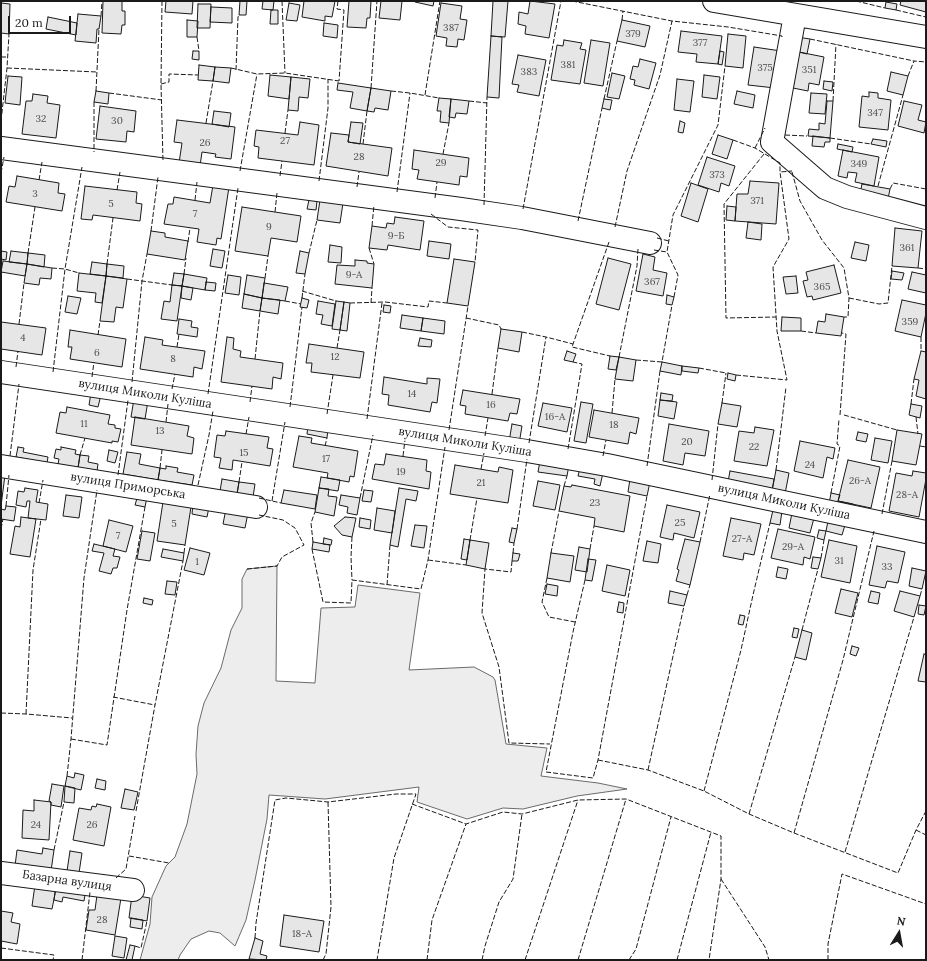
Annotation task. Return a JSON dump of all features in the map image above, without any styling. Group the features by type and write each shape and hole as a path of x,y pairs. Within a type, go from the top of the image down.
{"street":[{"path":"714,1 926,37"},
{"path":"795,15 772,142 825,188 847,197 926,218"},
{"path":"1,148 461,209 522,218 650,242"},
{"name":"вулиця Миколи Куліша","path":"1,372 527,451 607,465 926,532"},
{"name":"вулиця Приморська","path":"1,466 256,507"},
{"name":"Базарна вулиця","path":"1,873 133,890"}],"shaded area":[{"path":"277,566 276,681 315,683 321,608 355,607 358,585 420,593 409,670 474,667 493,677 495,680 506,744 547,748 541,776 598,783 627,789 577,796 523,809 503,808 467,819 417,802 419,787 325,799 269,795 267,819 246,920 235,946 220,933 209,931 191,939 178,960 140,960 150,924 152,897 166,866 175,857 187,824 197,774 196,754 198,726 204,703 221,668 231,630 242,608 242,579 247,569"}],"building":[{"path":"103,1 122,1 122,11 125,11 125,25 122,25 121,34 102,33"},
{"path":"166,1 193,1 192,14 165,12"},
{"path":"240,1 247,1 246,15 239,15"},
{"path":"263,1 274,1 273,10 262,9"},
{"path":"304,1 335,1 332,17 325,16 325,21 302,17"},
{"path":"349,1 371,1 370,18 367,18 366,28 347,27"},
{"path":"381,1 402,1 400,20 379,18"},
{"path":"415,1 434,1 433,6"},
{"path":"493,1 508,1 505,37 491,36"},
{"path":"530,1 555,4 549,38 525,34 526,26 518,24 519,12 528,14"},
{"path":"901,1 926,1 926,12 900,5"},
{"path":"886,2 897,4 896,10 885,8"},
{"path":"1,3 10,4 9,34 1,33"},
{"path":"289,3 300,5 297,21 286,20"},
{"path":"441,3 462,6 460,19 467,20 464,40 458,39 457,47 446,46 447,38 436,36"},
{"path":"198,4 211,4 210,28 197,28"},
{"path":"211,7 232,8 232,23 210,22"},
{"path":"271,10 278,10 278,24 270,24"},
{"path":"78,14 101,16 99,29 97,29 96,43 75,41"},
{"path":"48,17 77,23 76,35 46,29"},
{"path":"187,20 198,21 197,37 187,37"},
{"path":"622,20 650,26 645,47 617,41"},
{"path":"324,23 338,25 337,38 323,36"},
{"path":"681,31 722,36 718,64 696,62 697,54 678,52"},
{"path":"728,34 746,36 743,68 725,66"},
{"path":"491,36 502,37 499,98 487,97"},
{"path":"797,37 810,39 807,54 799,52"},
{"path":"564,40 582,43 580,49 586,50 580,84 551,80 557,45 563,46"},
{"path":"591,40 610,43 603,86 584,83"},
{"path":"754,47 781,51 775,88 748,85"},
{"path":"193,51 199,51 199,60 192,59"},
{"path":"720,51 724,52 722,65 718,64"},
{"path":"799,52 824,57 819,85 809,83 808,91 793,88"},
{"path":"518,55 546,60 539,96 517,92 519,85 512,84"},
{"path":"640,59 656,63 649,89 634,85 635,80 630,79 633,66 638,67"},
{"path":"199,65 215,67 213,81 198,80"},
{"path":"215,67 231,68 229,83 213,81"},
{"path":"891,72 908,76 903,95 887,91"},
{"path":"612,73 625,76 619,99 607,97"},
{"path":"270,75 291,77 289,99 268,96"},
{"path":"704,75 720,77 717,99 702,97"},
{"path":"8,76 22,77 20,105 5,103"},
{"path":"291,77 310,79 308,98 299,97 298,111 288,110"},
{"path":"677,79 694,81 690,112 674,110"},
{"path":"824,81 833,82 832,91 823,89"},
{"path":"338,83 371,88 367,111 350,108 353,92 337,90"},
{"path":"371,88 391,91 388,110 375,108 374,112 367,111"},
{"path":"96,91 109,93 108,104 94,102"},
{"path":"737,91 755,95 753,108 734,104"},
{"path":"869,92 878,93 878,98 891,100 888,130 859,127 862,96 869,97"},
{"path":"811,93 827,94 825,114 809,113"},
{"path":"33,94 48,96 47,103 60,105 56,138 22,134 26,101 32,101"},
{"path":"439,98 451,99 449,123 440,122 441,111 437,111"},
{"path":"451,99 469,101 467,114 456,113 455,118 449,117"},
{"path":"604,99 612,100 610,110 602,108"},
{"path":"827,101 833,101 830,138 808,136 809,129 819,130 819,123 825,124"},
{"path":"904,101 922,105 918,120 926,122 924,133 898,126"},
{"path":"100,106 136,111 134,132 127,131 126,142 96,139"},
{"path":"214,111 231,113 229,127 212,124"},
{"path":"177,120 235,127 231,159 215,157 216,154 202,152 200,166 179,163 182,143 174,142"},
{"path":"680,121 685,123 683,133 678,132"},
{"path":"300,122 319,125 314,165 258,158 259,147 254,146 256,130 298,135"},
{"path":"351,122 363,123 360,144 348,142"},
{"path":"331,133 349,135 348,142 392,148 388,176 326,166"},
{"path":"718,135 733,140 727,159 712,154"},
{"path":"813,136 830,138 830,142 825,142 824,147 812,146"},
{"path":"873,139 887,141 886,147 871,144"},
{"path":"838,144 853,147 852,152 837,149"},
{"path":"414,150 469,158 467,177 460,176 459,185 417,179 419,170 412,169"},
{"path":"843,150 879,157 874,186 855,182 857,173 848,172 847,178 838,176"},
{"path":"707,157 735,166 729,186 721,183 719,192 698,185"},
{"path":"17,176 59,183 58,193 65,194 62,211 6,202 9,186 15,187"},
{"path":"750,181 779,183 776,224 735,221 737,194 748,194"},
{"path":"691,183 708,189 698,222 681,216"},
{"path":"862,184 890,189 888,199 860,194"},
{"path":"213,185 229,187 221,239 217,238 216,245 197,242 199,229 164,224 168,204 173,204 174,197 210,203"},
{"path":"85,186 137,192 136,203 142,204 140,221 93,215 92,220 81,219"},
{"path":"309,200 317,201 316,210 307,209"},
{"path":"320,200 343,203 340,223 317,220"},
{"path":"727,206 736,207 735,221 726,220"},
{"path":"242,207 301,216 297,242 271,238 268,256 235,251"},
{"path":"395,217 424,221 420,250 388,245 387,250 369,248 372,226 386,228 387,223 394,224"},
{"path":"748,222 762,224 761,240 746,238"},
{"path":"895,228 922,231 918,268 892,266"},
{"path":"151,231 165,233 165,237 188,241 185,260 147,254"},
{"path":"429,241 451,244 449,259 427,256"},
{"path":"855,242 869,245 866,261 851,258"},
{"path":"330,245 342,247 341,263 328,262"},
{"path":"213,249 225,251 222,268 210,266"},
{"path":"1,251 7,252 6,260 1,259"},
{"path":"11,251 28,253 27,264 9,262"},
{"path":"300,251 309,253 305,274 296,273"},
{"path":"28,253 45,255 44,267 27,264"},
{"path":"643,254 655,257 653,270 667,273 663,296 636,291"},
{"path":"608,258 631,264 619,310 596,304"},
{"path":"454,259 475,262 468,306 447,303"},
{"path":"355,260 367,261 367,263 374,264 372,288 335,284 337,265 355,266"},
{"path":"3,261 27,264 25,276 1,272"},
{"path":"92,262 107,264 106,276 90,274"},
{"path":"27,264 52,268 51,279 40,278 39,285 24,283"},
{"path":"107,264 124,266 123,278 106,276"},
{"path":"834,265 841,293 813,300 812,296 807,297 803,281 808,280 806,272"},
{"path":"892,271 904,273 902,280 891,279"},
{"path":"912,272 926,275 926,293 908,289"},
{"path":"79,273 106,276 102,303 95,302 96,293 77,291"},
{"path":"174,273 184,274 182,286 172,285"},
{"path":"184,274 207,278 205,290 182,286"},
{"path":"228,275 241,277 239,295 225,293"},
{"path":"247,275 265,278 262,298 244,294"},
{"path":"106,276 127,279 123,308 116,307 114,322 100,321"},
{"path":"796,276 798,293 786,294 783,277"},
{"path":"206,282 216,283 215,291 205,290"},
{"path":"264,283 288,287 285,301 262,298"},
{"path":"172,285 182,286 177,321 161,319 164,301 170,302"},
{"path":"182,286 193,288 191,300 181,298"},
{"path":"244,294 262,298 260,311 242,308"},
{"path":"667,295 674,297 672,305 666,304"},
{"path":"68,296 81,298 77,314 65,312"},
{"path":"262,298 280,300 278,314 260,311"},
{"path":"302,298 309,300 307,308 300,307"},
{"path":"902,300 926,305 926,313 921,337 895,331"},
{"path":"318,301 335,304 332,326 321,324 323,315 316,314"},
{"path":"336,301 344,302 340,330 332,329"},
{"path":"344,302 350,303 347,331 340,330"},
{"path":"384,305 391,306 390,313 383,312"},
{"path":"826,314 844,317 841,336 816,333 818,321 825,322"},
{"path":"402,315 423,318 421,331 400,328"},
{"path":"782,317 801,318 801,331 781,331"},
{"path":"423,318 445,321 444,334 421,331"},
{"path":"179,319 192,321 191,327 198,328 197,337 177,334"},
{"path":"1,322 46,328 42,355 1,349"},
{"path":"501,329 522,332 519,352 498,348"},
{"path":"70,330 126,339 122,367 70,359 72,347 68,347"},
{"path":"145,337 163,340 162,345 205,351 202,369 194,367 193,377 140,369"},
{"path":"227,337 234,338 233,349 241,351 240,357 283,363 281,379 273,377 272,389 221,382"},
{"path":"420,338 432,340 431,347 418,346"},
{"path":"309,344 364,352 360,378 311,372 312,363 306,363"},
{"path":"567,351 576,354 573,362 564,360"},
{"path":"921,351 926,352 926,399 916,396 919,380 914,379"},
{"path":"610,356 619,357 616,370 608,369"},
{"path":"619,357 636,360 633,381 615,379"},
{"path":"662,362 682,366 681,375 660,371"},
{"path":"682,366 699,368 698,373 682,371"},
{"path":"728,373 736,375 735,381 727,379"},
{"path":"384,377 427,384 427,378 440,379 437,403 432,402 430,412 388,405 389,395 382,394"},
{"path":"463,390 520,399 517,414 510,413 508,421 465,414 466,406 460,405"},
{"path":"91,393 101,395 98,407 89,405"},
{"path":"661,393 673,395 672,401 660,400"},
{"path":"134,399 148,401 145,419 131,417"},
{"path":"660,400 677,402 674,419 658,416"},
{"path":"581,402 593,404 586,443 574,441"},
{"path":"543,403 572,408 567,432 538,426"},
{"path":"722,403 741,406 737,427 718,424"},
{"path":"911,404 922,406 920,418 909,415"},
{"path":"67,407 110,415 108,424 115,425 115,428 121,429 118,442 112,441 112,443 56,433 60,412 66,413"},
{"path":"594,410 639,418 636,434 630,432 628,444 589,437"},
{"path":"135,417 189,426 187,436 194,438 192,454 131,445"},
{"path":"512,424 522,426 519,444 509,442"},
{"path":"669,424 709,431 705,456 685,453 683,465 663,461"},
{"path":"308,425 328,428 327,438 307,434"},
{"path":"755,427 774,430 767,466 734,461 739,431 754,433"},
{"path":"897,430 922,434 916,465 892,461"},
{"path":"226,431 269,437 267,448 273,449 270,466 233,460 232,470 219,468 221,458 214,457 217,435 225,436"},
{"path":"858,432 868,434 866,442 856,440"},
{"path":"299,436 312,438 311,443 358,451 354,477 350,476 349,482 327,478 328,473 293,467"},
{"path":"875,438 892,441 888,463 871,460"},
{"path":"800,441 835,448 833,459 827,457 823,478 794,471"},
{"path":"18,447 24,448 23,452 48,457 47,463 16,457"},
{"path":"61,447 76,450 75,454 80,455 78,468 58,464 59,459 54,458 56,449 61,450"},
{"path":"109,450 118,452 115,463 107,461"},
{"path":"127,452 141,454 139,464 160,468 158,480 123,474"},
{"path":"386,454 427,460 426,471 431,472 429,489 372,479 375,464 384,465"},
{"path":"80,455 89,456 88,462 98,464 97,471 78,468"},
{"path":"848,460 880,467 871,508 838,501"},
{"path":"540,461 569,465 567,476 538,472"},
{"path":"455,465 498,472 499,467 513,470 508,503 450,494"},
{"path":"166,466 178,468 177,472 194,475 192,485 158,480 160,468 166,469"},
{"path":"580,468 603,473 600,486 594,484 595,479 578,476"},
{"path":"776,470 789,473 785,494 772,491"},
{"path":"730,471 774,479 772,491 728,482"},
{"path":"913,471 926,473 919,517 889,511 896,473 912,476"},
{"path":"1,475 5,475 1,506"},
{"path":"321,477 340,480 338,491 319,488"},
{"path":"222,479 239,482 237,494 220,491"},
{"path":"630,479 650,482 647,496 628,492"},
{"path":"538,481 560,485 555,510 533,506"},
{"path":"239,482 255,484 253,497 237,494"},
{"path":"572,485 630,496 624,532 594,526 595,518 559,511 564,486 571,487"},
{"path":"25,488 38,490 36,502 48,504 46,520 28,518 30,501 27,501 26,507 16,505 18,491 24,492"},
{"path":"319,488 329,489 328,496 337,497 334,516 315,512"},
{"path":"399,488 418,491 416,501 406,499 398,547 390,545"},
{"path":"284,490 317,495 315,509 281,503"},
{"path":"364,490 373,491 371,502 362,501"},
{"path":"831,493 840,495 838,501 853,504 852,510 829,504"},
{"path":"66,495 82,497 79,518 63,516"},
{"path":"138,495 147,497 145,507 135,505"},
{"path":"341,495 360,498 357,515 347,513 348,507 339,505"},
{"path":"163,502 191,507 185,545 157,541"},
{"path":"193,504 209,507 207,517 192,514"},
{"path":"667,505 700,512 694,538 674,533 673,540 660,537"},
{"path":"6,506 16,507 14,521 1,519 1,509 5,510"},
{"path":"377,508 395,511 392,533 374,530"},
{"path":"226,509 248,513 245,528 223,524"},
{"path":"773,510 782,511 780,525 770,523"},
{"path":"792,513 814,518 810,533 789,528"},
{"path":"21,517 36,519 30,557 10,554 15,526 20,527"},
{"path":"345,517 356,518 352,537 342,535 334,526"},
{"path":"360,518 371,520 370,529 359,527"},
{"path":"731,518 761,524 754,555 744,553 743,560 723,556"},
{"path":"109,520 133,526 126,552 103,546"},
{"path":"828,521 845,525 842,535 826,531"},
{"path":"415,525 427,526 424,548 411,546"},
{"path":"512,528 517,529 514,543 509,542"},
{"path":"778,529 815,537 810,559 804,557 803,565 771,558"},
{"path":"819,530 826,531 824,540 817,538"},
{"path":"142,531 155,533 150,561 137,559"},
{"path":"324,538 332,540 331,545 323,544"},
{"path":"464,539 470,540 467,560 461,559"},
{"path":"685,539 700,542 690,585 676,581 679,570 677,569"},
{"path":"470,540 489,543 485,569 466,565"},
{"path":"829,540 857,546 850,583 821,577"},
{"path":"647,541 661,544 658,563 643,561"},
{"path":"313,542 330,545 329,552 312,549"},
{"path":"94,544 115,549 113,556 120,557 117,568 113,568 111,574 99,571 104,553 92,551"},
{"path":"877,546 905,552 898,583 887,581 885,588 869,585"},
{"path":"579,547 590,549 587,572 575,570"},
{"path":"190,548 210,553 204,575 184,570"},
{"path":"163,549 184,553 183,561 161,557"},
{"path":"513,553 520,554 518,561 512,561"},
{"path":"551,553 574,556 570,582 547,578"},
{"path":"813,557 821,558 818,569 811,568"},
{"path":"588,559 596,560 592,581 585,580"},
{"path":"607,565 630,570 625,596 602,591"},
{"path":"778,567 788,569 786,579 776,577"},
{"path":"912,568 926,571 922,589 909,586"},
{"path":"167,581 177,582 175,595 165,594"},
{"path":"547,584 558,586 557,596 545,594"},
{"path":"841,589 858,593 852,617 835,613"},
{"path":"670,591 687,595 684,606 668,603"},
{"path":"871,591 880,593 878,604 868,602"},
{"path":"900,591 920,596 914,617 894,611"},
{"path":"144,598 153,600 152,605 143,603"},
{"path":"619,602 624,603 623,613 617,612"},
{"path":"919,605 926,606 924,615 918,614"},
{"path":"740,615 745,616 743,625 738,624"},
{"path":"794,628 799,629 797,638 792,637"},
{"path":"802,630 812,633 806,660 795,657"},
{"path":"852,646 859,648 856,656 850,654"},
{"path":"924,654 926,655 926,682 918,681"},
{"path":"75,773 84,775 81,790 65,786 67,776 74,778"},
{"path":"97,779 106,781 105,790 95,788"},
{"path":"52,784 64,786 61,807 51,805 51,802 49,801"},
{"path":"65,786 75,788 74,803 64,802"},
{"path":"125,789 138,792 134,810 121,808"},
{"path":"34,800 51,802 49,840 22,838 23,810 34,811"},
{"path":"97,804 111,807 104,846 73,840 79,808 91,810 92,806 96,807"},
{"path":"43,848 54,850 51,871 15,866 17,850 42,854"},
{"path":"70,851 82,853 79,873 67,871"},
{"path":"56,884 86,889 84,901 63,897 62,902 54,900"},
{"path":"35,885 56,889 52,909 32,906"},
{"path":"97,895 121,898 115,935 86,930 89,910 95,910"},
{"path":"132,895 150,898 147,921 129,918"},
{"path":"1,911 13,913 11,922 20,924 17,944 1,941"},
{"path":"284,915 324,921 319,952 280,946"},
{"path":"131,918 143,920 142,929 130,927"},
{"path":"115,936 127,938 124,958 112,956"},
{"path":"255,938 263,941 260,954 267,956 266,960 249,959"},
{"path":"130,945 135,946 132,960 126,960"}],"fence":[{"path":"101,16 102,1"},
{"path":"162,1 161,84 163,161"},
{"path":"282,1 285,73"},
{"path":"338,1 337,9 344,10 339,81"},
{"path":"371,88 377,1"},
{"path":"425,95 440,1"},
{"path":"523,209 561,1"},
{"path":"572,1 672,21 728,27 782,37"},
{"path":"856,1 885,8"},
{"path":"896,10 926,17"},
{"path":"622,20 623,11"},
{"path":"236,70 239,15"},
{"path":"615,227 627,171 660,75 672,21"},
{"path":"96,91 99,29"},
{"path":"1,121 9,34"},
{"path":"197,37 199,51"},
{"path":"810,39 914,61"},
{"path":"604,99 617,41"},
{"path":"833,101 836,44"},
{"path":"1,57 8,57"},
{"path":"908,76 914,61 926,62"},
{"path":"674,297 678,275 667,252 673,215 718,125 725,66"},
{"path":"7,68 97,72"},
{"path":"231,68 257,74 285,73 339,81"},
{"path":"161,84 169,82 169,74 198,75"},
{"path":"240,171 257,74"},
{"path":"319,181 328,108 328,79"},
{"path":"206,123 213,81"},
{"path":"391,91 439,98"},
{"path":"109,93 162,100"},
{"path":"397,192 410,93"},
{"path":"878,186 903,95"},
{"path":"484,205 487,97"},
{"path":"469,101 487,103"},
{"path":"94,102 94,152"},
{"path":"578,221 602,108"},
{"path":"285,133 288,110"},
{"path":"363,144 367,111"},
{"path":"443,154 449,123"},
{"path":"755,148 765,128"},
{"path":"785,135 807,136"},
{"path":"830,138 871,144"},
{"path":"733,140 755,148 780,163 780,172 792,171"},
{"path":"764,154 724,204 726,318 776,317"},
{"path":"1,173 4,157"},
{"path":"280,176 282,161"},
{"path":"39,180 42,162"},
{"path":"53,372 65,269 82,167"},
{"path":"117,190 120,172"},
{"path":"357,187 359,172"},
{"path":"736,375 787,380 777,331 773,267 789,239 780,172"},
{"path":"792,172 800,201 822,240 844,268 849,298 848,317 844,317"},
{"path":"151,231 158,177"},
{"path":"195,200 197,182"},
{"path":"435,198 437,182"},
{"path":"890,189 893,183 926,189"},
{"path":"208,394 238,188"},
{"path":"275,212 277,193"},
{"path":"372,226 374,205"},
{"path":"28,253 35,207"},
{"path":"431,214 448,227 478,230 475,262"},
{"path":"107,264 113,218"},
{"path":"309,253 317,220"},
{"path":"188,242 190,228"},
{"path":"657,238 669,241"},
{"path":"609,242 572,347 610,356"},
{"path":"369,248 374,264"},
{"path":"619,357 637,266 638,249"},
{"path":"654,250 667,252"},
{"path":"132,382 142,281 147,254"},
{"path":"265,278 268,256"},
{"path":"184,274 186,258"},
{"path":"849,298 879,304 888,303 892,266"},
{"path":"52,268 65,269 79,273"},
{"path":"918,268 926,269"},
{"path":"302,298 305,274"},
{"path":"127,279 172,285"},
{"path":"19,324 24,283"},
{"path":"371,303 372,288"},
{"path":"302,291 336,301"},
{"path":"285,301 301,304"},
{"path":"350,303 385,302 428,307 429,301 447,303"},
{"path":"367,419 382,303"},
{"path":"636,360 662,362 672,305"},
{"path":"449,430 468,306"},
{"path":"290,407 302,307"},
{"path":"255,359 260,311"},
{"path":"466,318 499,325 501,329"},
{"path":"98,335 100,321"},
{"path":"337,348 340,330"},
{"path":"801,331 816,333"},
{"path":"522,332 573,344"},
{"path":"840,415 846,334 842,333"},
{"path":"177,347 179,334"},
{"path":"529,443 546,337"},
{"path":"921,337 921,351"},
{"path":"492,394 498,348"},
{"path":"16,367 18,351"},
{"path":"92,377 94,362"},
{"path":"568,449 582,364 573,362"},
{"path":"699,368 726,373"},
{"path":"647,466 660,371"},
{"path":"722,403 726,373"},
{"path":"172,389 175,374"},
{"path":"327,414 333,375"},
{"path":"612,413 615,379"},
{"path":"911,404 914,379"},
{"path":"10,456 19,384"},
{"path":"250,402 252,386"},
{"path":"776,470 786,387"},
{"path":"118,475 128,400"},
{"path":"166,422 168,404"},
{"path":"198,485 213,411"},
{"path":"844,415 897,430"},
{"path":"246,434 249,417"},
{"path":"916,417 918,434"},
{"path":"485,436 488,418"},
{"path":"831,493 840,446 837,444 839,419"},
{"path":"272,501 285,422"},
{"path":"712,480 718,424"},
{"path":"360,498 373,435"},
{"path":"80,455 85,438"},
{"path":"325,446 327,438"},
{"path":"403,456 405,440"},
{"path":"603,456 606,440"},
{"path":"920,446 926,447"},
{"path":"312,549 323,602 351,603 352,580 421,589 428,560 445,447"},
{"path":"160,468 162,450"},
{"path":"481,469 484,453"},
{"path":"517,529 527,459"},
{"path":"882,514 892,461"},
{"path":"239,482 242,462"},
{"path":"6,506 9,475"},
{"path":"564,486 567,476"},
{"path":"39,503 43,480"},
{"path":"67,776 84,578 97,490"},
{"path":"700,542 710,494"},
{"path":"585,580 573,632 546,772 593,778 598,760 647,496"},
{"path":"259,498 281,503"},
{"path":"470,540 477,498"},
{"path":"71,739 107,745 127,610 145,507"},
{"path":"551,553 559,511"},
{"path":"313,542 311,523 315,512"},
{"path":"247,569 277,566 282,557 304,545 295,528 283,520 259,515"},
{"path":"1,529 3,519"},
{"path":"26,714 33,570 41,519"},
{"path":"704,791 741,650 770,523"},
{"path":"590,549 594,526"},
{"path":"794,833 843,660 874,531"},
{"path":"352,537 352,580"},
{"path":"821,558 824,540"},
{"path":"513,553 514,543"},
{"path":"184,553 185,545"},
{"path":"387,585 390,545"},
{"path":"428,560 466,565"},
{"path":"136,811 183,561"},
{"path":"512,561 511,572 485,569 482,613 499,667 509,743 550,744"},
{"path":"802,630 818,569"},
{"path":"547,578 542,602 549,617 575,622"},
{"path":"687,595 690,585"},
{"path":"920,596 922,589"},
{"path":"648,770 684,606"},
{"path":"845,852 914,617"},
{"path":"749,814 795,657"},
{"path":"113,697 155,705"},
{"path":"1,713 72,718"},
{"path":"598,760 648,770 704,791 749,814 898,873 916,830 926,811"},
{"path":"255,938 275,800 286,798 328,802 396,794 416,794 394,858 377,960"},
{"path":"412,804 466,824 503,812 522,814 578,800 626,799 721,836 721,879 709,960"},
{"path":"578,960 626,799"},
{"path":"525,960 578,800"},
{"path":"54,850 64,802"},
{"path":"323,960 326,954 331,907 328,802"},
{"path":"482,960 499,902 513,879 522,814"},
{"path":"116,878 126,869 135,816"},
{"path":"629,960 636,949 671,817"},
{"path":"427,960 432,920 466,824"},
{"path":"916,830 926,835"},
{"path":"677,960 711,832"},
{"path":"129,856 169,863"},
{"path":"828,960 828,944 842,874 926,904"},
{"path":"721,879 765,947 769,960"},
{"path":"82,960 90,892"},
{"path":"135,946 141,948 147,921"},
{"path":"1,948 54,955 53,960"}]}
